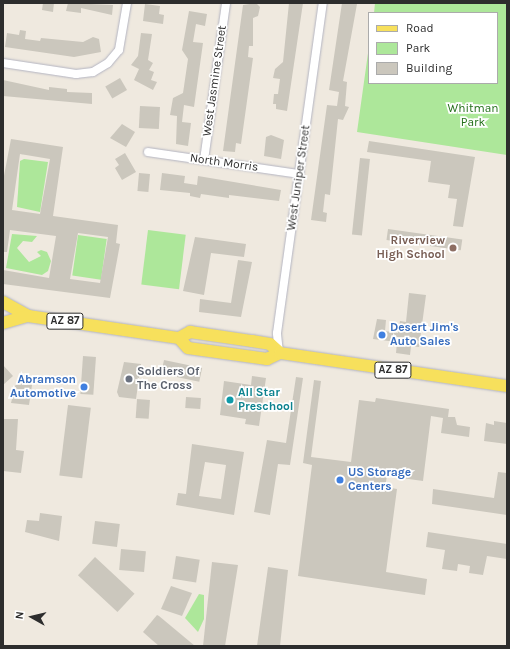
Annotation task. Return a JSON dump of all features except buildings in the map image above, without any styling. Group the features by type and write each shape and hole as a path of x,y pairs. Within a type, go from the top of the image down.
{"main road":[{"name":"AZ 87","path":"3,302 28,316 179,338 190,332 270,344 280,353 507,386"},
{"name":"AZ 87","path":"3,323 28,316"}],"street":[{"path":"3,63 76,74 93,72 108,63 119,50 127,3"},
{"name":"West Jasmine Street","path":"204,160 226,3"},
{"name":"West Juniper Street","path":"280,353 277,333 323,3"},
{"name":"North Morris","path":"148,152 299,174"}],"green space":[{"name":"Whitman Park","path":"375,3 507,3 507,155 357,132 368,53 368,84 498,84 498,12 374,12"},
{"path":"24,159 48,162 40,212 17,207 20,161"},
{"path":"148,230 186,235 179,289 141,285"},
{"path":"12,234 37,236 32,242 23,241 17,248 29,262 41,256 37,252 41,250 47,252 51,261 48,271 42,275 6,268"},
{"path":"78,235 107,239 101,280 72,276"},
{"path":"199,594 204,595 204,619 198,632 185,618"}],"place":[{"name":"Riverview High School","path":"453,248"},
{"name":"Desert Jim's Auto Sales","path":"382,335"},
{"name":"Soldiers Of The Cross","path":"129,379"},
{"name":"Abramson Automotive","path":"84,387"},
{"name":"All Star Preschool","path":"230,400"},
{"name":"US Storage Centers","path":"340,480"}]}
